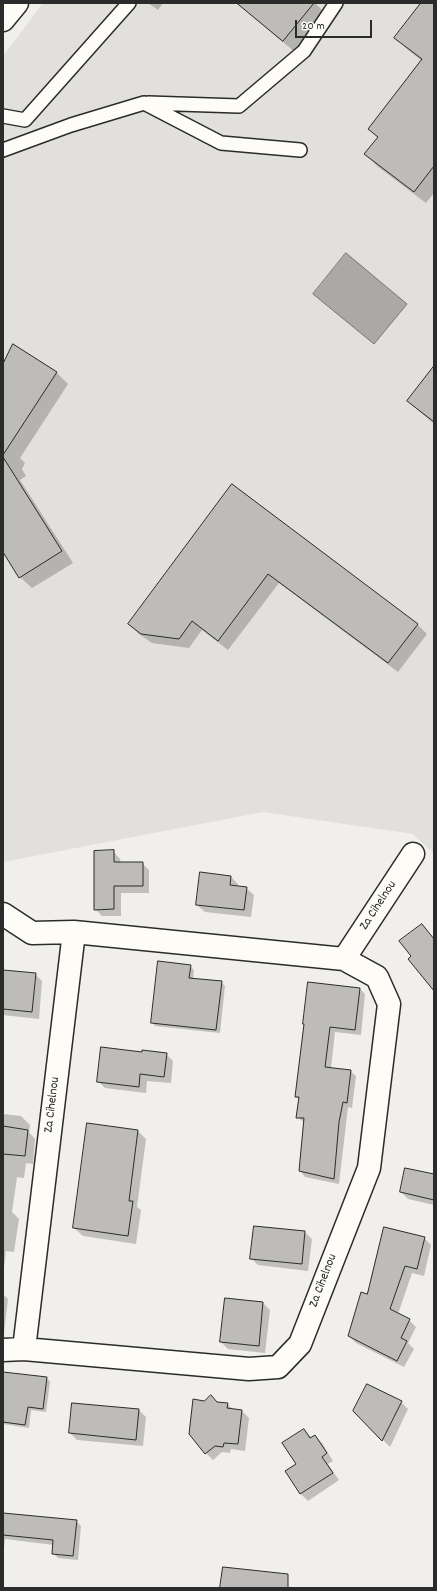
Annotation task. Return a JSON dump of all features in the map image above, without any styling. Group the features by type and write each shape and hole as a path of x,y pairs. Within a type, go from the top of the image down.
{"street":[{"path":"3,20 17,3"},
{"name":"Za Cihelnou","path":"344,958 413,854"},
{"name":"Za Cihelnou","path":"3,914 32,933 74,932 344,958 377,978 389,1004 369,1168 300,1344 278,1367 249,1369 13,1350 74,932"}],"lane":[{"path":"3,116 25,120 130,3"},
{"path":"3,150 71,125 144,103 239,106 304,51 336,3"},
{"path":"144,103 221,143 300,150"}],"shaded area":[{"path":"43,3 434,3 434,854 413,834 263,812 3,862 3,56"},
{"path":"346,253 407,304 374,344 313,294"}],"building":[{"path":"237,3 314,3 283,41"},
{"path":"421,3 434,3 434,166 414,192 364,154 378,137 368,129 422,59 394,38"},
{"path":"13,344 57,372 3,455 3,364"},
{"path":"434,366 434,422 407,401"},
{"path":"3,457 62,551 19,578 3,552"},
{"path":"232,484 418,624 388,663 268,574 218,641 192,621 179,639 141,634 128,624"},
{"path":"114,850 114,862 143,862 143,886 114,886 114,909 94,910 94,851"},
{"path":"200,872 231,876 230,885 247,887 244,910 196,905"},
{"path":"422,924 434,939 434,991 408,959 411,956 399,941"},
{"path":"158,961 191,965 189,978 222,981 216,1030 151,1023"},
{"path":"3,970 36,973 32,1012 3,1009"},
{"path":"308,982 360,988 355,1030 330,1027 325,1067 351,1070 347,1103 343,1102 339,1122 334,1179 299,1171 304,1118 296,1118 299,1097 295,1097"},
{"path":"101,1047 142,1052 142,1050 167,1053 164,1077 140,1074 139,1087 97,1082"},
{"path":"87,1123 138,1130 129,1201 133,1201 128,1236 73,1228"},
{"path":"3,1126 28,1130 25,1156 3,1154"},
{"path":"405,1168 434,1174 434,1200 400,1192"},
{"path":"254,1226 305,1231 302,1264 250,1259"},
{"path":"384,1227 425,1237 417,1269 405,1266 390,1309 410,1319 401,1338 407,1341 397,1361 348,1336 361,1292 367,1294"},
{"path":"225,1298 263,1302 259,1346 220,1342"},
{"path":"3,1372 47,1377 43,1409 28,1407 25,1425 3,1422"},
{"path":"367,1384 402,1401 382,1441 353,1411"},
{"path":"211,1395 217,1402 228,1403 227,1408 242,1410 238,1444 224,1443 223,1447 215,1446 205,1454 189,1434 193,1399 204,1401"},
{"path":"72,1403 139,1409 136,1440 69,1433"},
{"path":"304,1429 310,1438 315,1435 327,1453 322,1457 333,1473 300,1494 285,1471 296,1464 282,1443"},
{"path":"3,1513 77,1520 73,1556 52,1554 53,1540 3,1535"},
{"path":"223,1567 288,1574 288,1588 220,1588"}]}
